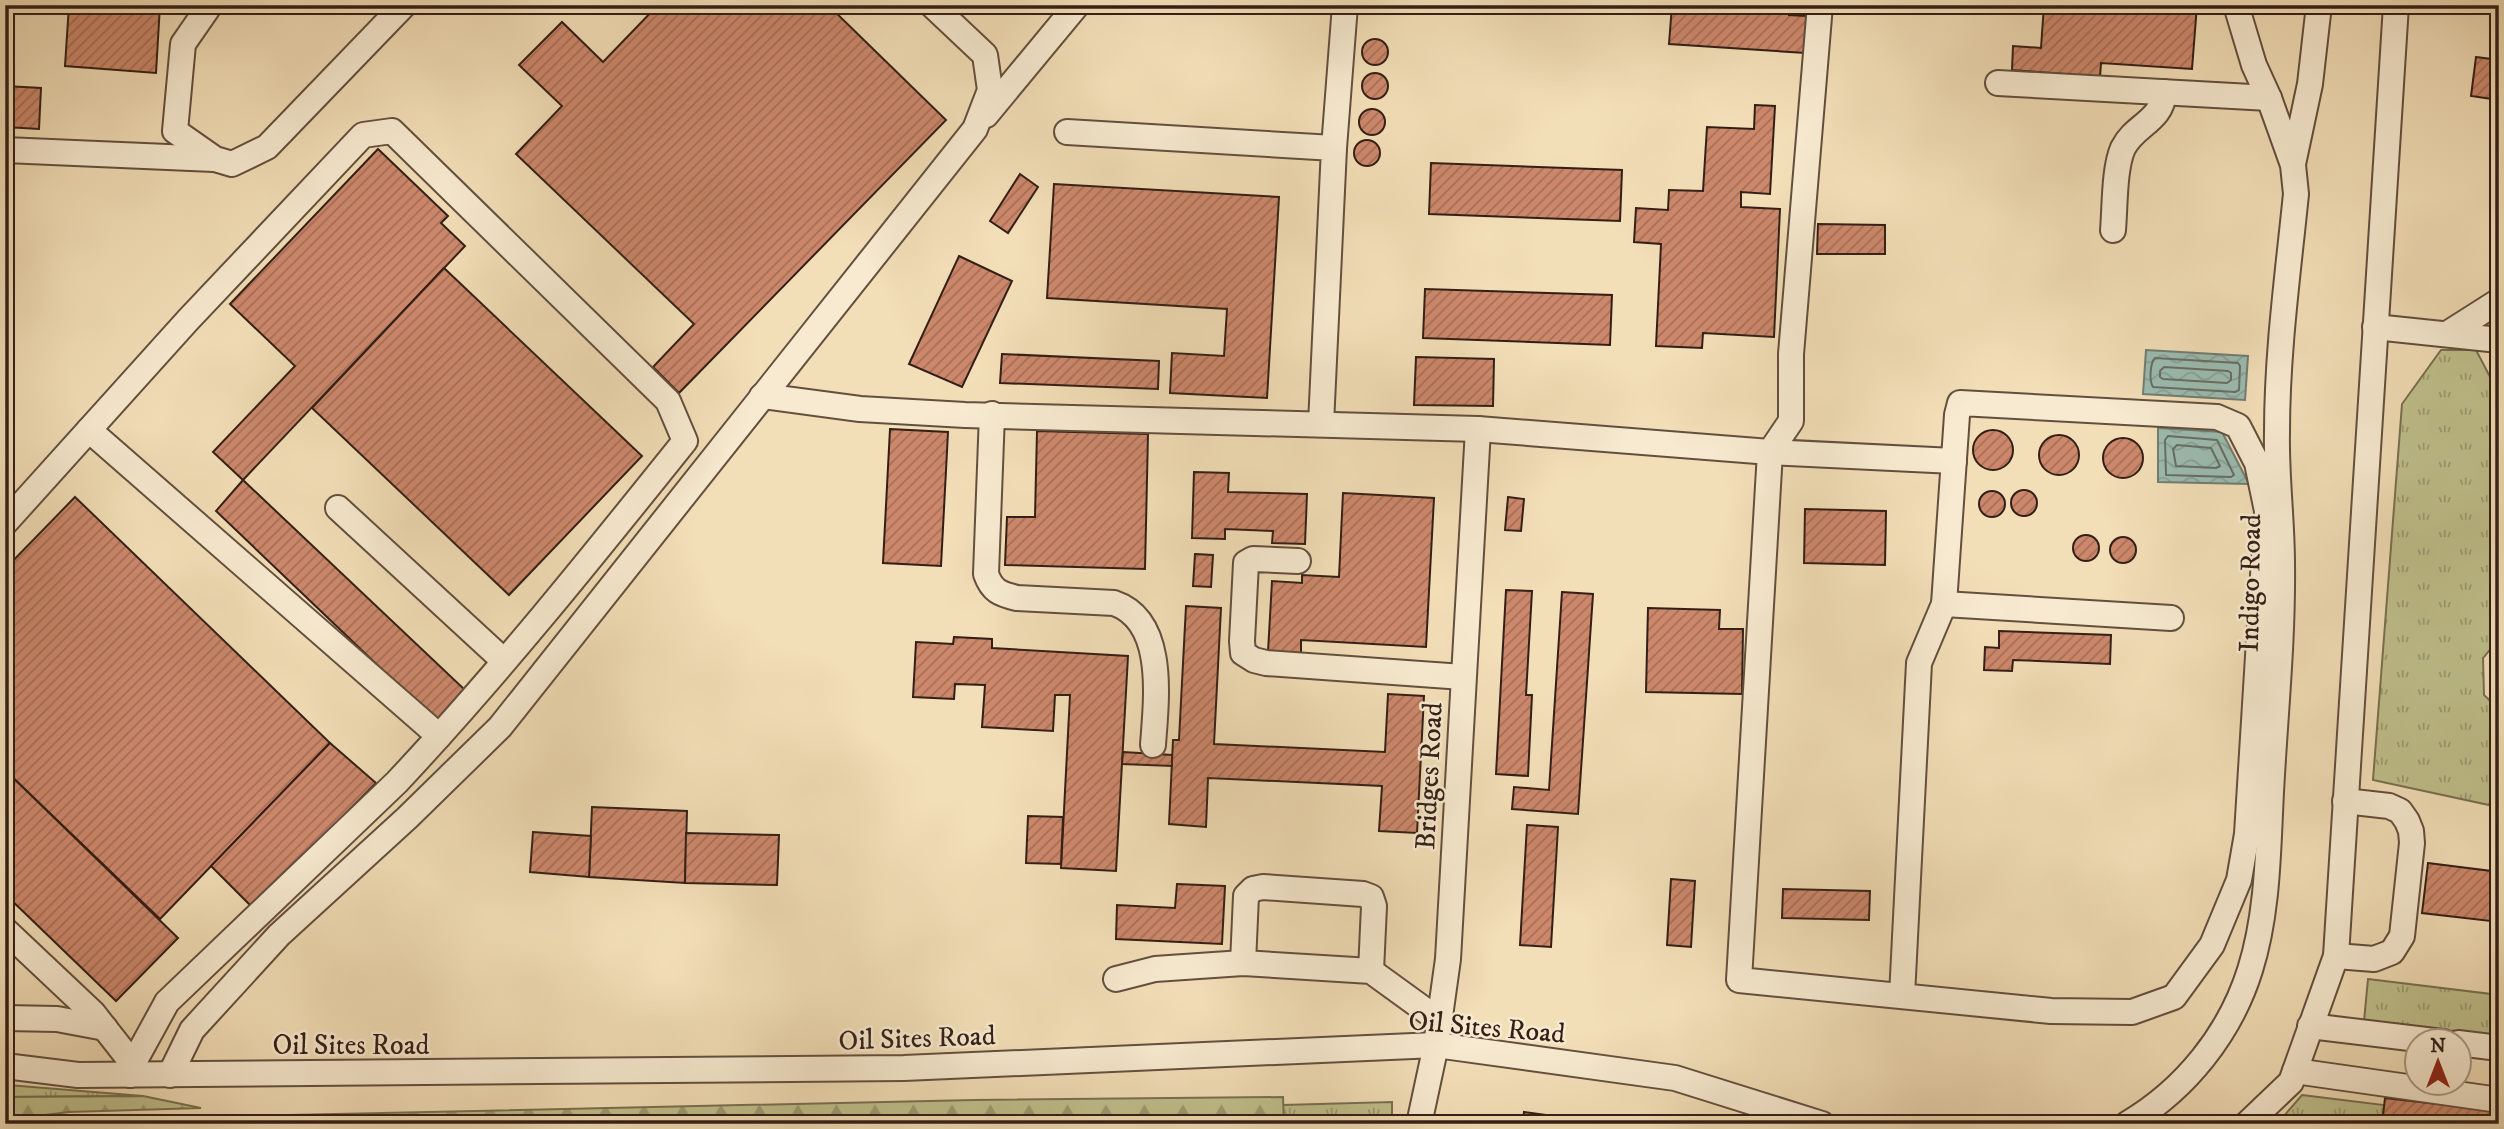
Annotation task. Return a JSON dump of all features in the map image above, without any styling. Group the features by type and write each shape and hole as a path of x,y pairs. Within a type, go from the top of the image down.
{"street":[{"path":"210,5 183,44 175,131 215,159"},
{"path":"5,150 215,159 232,163 267,148 404,5"},
{"path":"932,5 985,55 989,90 975,129"},
{"path":"170,1075 192,1030 279,935 407,818 500,727 975,129 1077,5"},
{"path":"1321,424 1334,148 1345,5"},
{"path":"1821,5 1791,354 1791,421 1770,452 1739,980 2052,1011 2132,1012 2174,997 2212,945 2239,880 2247,834 2267,511 2257,463 2238,426 2217,417 1960,403 1944,604 1919,663 1902,996"},
{"name":"Indigo Road","path":"2127,1124 2152,1110 2189,1076 2208,1051 2240,996 2250,970 2258,936 2266,879 2283,567 2277,436 2281,351 2296,194 2293,164 2254,65 2236,5"},
{"path":"2293,164 2310,84 2319,5"},
{"path":"2247,1124 2291,1083 2336,956 2396,5"},
{"path":"1998,83 2269,98"},
{"path":"2113,230 2119,163 2124,148 2135,133 2158,114 2163,104 2164,92"},
{"path":"5,523 188,320 363,135 392,131 668,401 685,441 574,579 397,782 167,1002 132,1069 93,1013 5,930"},
{"path":"1067,132 1334,148"},
{"path":"2446,334 2499,301"},
{"path":"2375,327 2499,340"},
{"path":"762,396 860,409 1478,429 1770,452 1954,461"},
{"path":"992,414 986,574 990,587 1002,595 1017,598 1114,603 1127,607 1136,616 1156,662 1153,744"},
{"name":"Bridges Road","path":"1419,1124 1438,1033 1448,959 1478,429"},
{"path":"89,430 439,736"},
{"path":"338,508 504,661"},
{"path":"1298,561 1253,559 1246,563 1242,641 1244,653 1254,660 1464,677"},
{"path":"1944,604 2171,618"},
{"path":"2336,956 2374,959 2392,952 2402,936 2412,843 2407,821 2400,811 2389,806 2345,801"},
{"path":"1243,963 1246,895 1253,889 1263,887 1351,893 1371,897 1374,906 1371,971"},
{"path":"1116,979 1155,969 1243,963 1371,971 1438,1033"},
{"path":"5,1018 57,1018 105,1028"},
{"path":"2310,1026 2402,1036"},
{"name":"Oil Sites Road","path":"5,1066 78,1075 132,1069 170,1075 904,1069 1438,1033 1675,1078 1822,1124"},
{"path":"2472,1045 2499,1048"},
{"path":"2295,1071 2499,1100"}],"green space":[{"path":"2441,350 2476,350 2499,394 2499,639 2483,658 2484,695 2499,709 2499,783 2489,805 2373,780 2402,404"},
{"path":"2368,979 2499,995 2499,1036 2472,1033 2472,1028 2427,1028 2364,1021"},
{"path":"5,1085 8,1085 143,1096 5,1097"},
{"path":"2302,1095 2384,1105 2382,1124 2277,1124"},
{"path":"143,1096 201,1108 69,1112 5,1120 5,1097"},
{"path":"1283,1097 1284,1124 225,1124 198,1117 974,1100"},
{"path":"1392,1102 1392,1124 1283,1124 1283,1105"}],"water":[{"path":"2146,350 2248,356 2245,400 2143,394"},
{"path":"2158,428 2222,432 2249,484 2158,482"}],"building":[{"path":"69,5 160,5 156,73 65,66"},
{"path":"658,5 828,5 946,120 679,393 653,367 694,324 516,154 562,106 519,65 562,22 603,62"},
{"path":"1672,5 1790,5 1789,15 1807,16 1805,53 1669,44"},
{"path":"2044,5 2197,5 2192,69 2101,63 2100,77 2012,70 2013,46 2041,48"},
{"path":"1375,39 1384,43 1388,52 1384,61 1375,65 1366,61 1362,52 1366,43"},
{"path":"2476,57 2499,60 2499,100 2471,96"},
{"path":"1375,73 1384,77 1388,86 1384,95 1375,99 1366,95 1362,86 1366,77"},
{"path":"5,86 41,88 39,129 5,127"},
{"path":"1755,105 1775,106 1770,194 1741,192 1741,207 1780,209 1774,337 1703,333 1702,348 1656,346 1661,244 1634,242 1636,208 1668,210 1669,190 1703,191 1707,127 1754,129"},
{"path":"1372,109 1381,113 1385,122 1381,131 1372,135 1363,131 1359,122 1363,113"},
{"path":"1367,140 1376,144 1380,153 1376,162 1367,166 1358,162 1354,153 1358,144"},
{"path":"378,149 448,216 441,223 465,246 243,480 213,452 295,366 230,304"},
{"path":"1431,163 1622,170 1620,221 1429,214"},
{"path":"1020,174 1038,187 1008,233 990,221"},
{"path":"1054,184 1279,197 1267,398 1170,393 1172,353 1224,356 1227,309 1047,298"},
{"path":"1818,224 1885,225 1885,254 1817,254"},
{"path":"959,256 1012,281 962,387 909,364"},
{"path":"444,268 642,456 509,595 312,408"},
{"path":"1425,289 1612,295 1610,345 1423,338"},
{"path":"1002,354 1159,361 1158,389 1000,383"},
{"path":"1416,357 1494,359 1493,406 1414,405"},
{"path":"890,429 948,432 941,566 883,563"},
{"path":"1993,430 2007,436 2013,450 2007,464 1993,470 1979,464 1973,450 1979,436"},
{"path":"1037,431 1148,434 1145,569 1005,565 1007,517 1035,517"},
{"path":"2059,435 2073,441 2079,455 2073,469 2059,475 2045,469 2039,455 2045,441"},
{"path":"2123,438 2137,444 2143,458 2137,472 2123,478 2109,472 2103,458 2109,444"},
{"path":"1194,472 1229,473 1228,492 1307,494 1305,544 1272,543 1273,531 1225,529 1225,539 1192,538"},
{"path":"243,480 465,690 436,721 216,511"},
{"path":"2024,490 2033,494 2037,503 2033,512 2024,516 2015,512 2011,503 2015,494"},
{"path":"1992,491 2001,495 2005,504 2001,513 1992,517 1983,513 1979,504 1983,495"},
{"path":"1343,493 1434,498 1426,647 1301,640 1301,653 1268,652 1272,581 1302,583 1302,575 1339,577"},
{"path":"75,497 330,743 160,919 5,770 5,569"},
{"path":"1508,497 1524,499 1521,531 1505,530"},
{"path":"1805,509 1886,511 1885,565 1804,563"},
{"path":"2086,535 2095,539 2099,548 2095,557 2086,561 2077,557 2073,548 2077,539"},
{"path":"2123,537 2132,541 2136,550 2132,559 2123,563 2114,559 2110,550 2114,541"},
{"path":"1195,554 1213,555 1211,587 1193,586"},
{"path":"1506,590 1532,591 1526,695 1532,695 1528,776 1496,774"},
{"path":"1562,592 1593,594 1578,814 1512,809 1514,787 1549,790"},
{"path":"1186,606 1221,608 1214,744 1385,752 1388,694 1424,696 1417,833 1379,831 1382,786 1208,778 1206,827 1169,824 1173,740 1179,740"},
{"path":"1648,608 1720,610 1719,629 1743,629 1742,694 1646,692"},
{"path":"1999,631 2111,635 2110,664 2013,660 2012,671 1984,670 1985,647 1999,648"},
{"path":"954,637 992,639 992,648 1128,656 1116,871 1061,868 1070,695 1055,695 1053,731 982,727 985,685 955,684 954,699 913,697 916,642 953,644"},
{"path":"330,743 376,783 253,908 211,866"},
{"path":"1123,752 1172,755 1172,766 1122,764"},
{"path":"5,770 178,938 116,1001 5,894"},
{"path":"592,807 687,811 685,883 589,877"},
{"path":"1028,816 1063,817 1061,864 1026,863"},
{"path":"1527,825 1558,827 1551,947 1520,945"},
{"path":"533,832 591,836 589,877 530,872"},
{"path":"686,833 779,835 777,885 685,883"},
{"path":"2428,863 2499,872 2499,922 2422,913"},
{"path":"1671,879 1695,881 1691,947 1667,945"},
{"path":"1177,884 1225,886 1222,944 1116,939 1117,905 1175,908"},
{"path":"1783,889 1870,891 1869,920 1782,918"},
{"path":"2385,1098 2499,1111 2499,1124 2382,1124"},
{"path":"1524,1112 1612,1124 1523,1124"}]}
